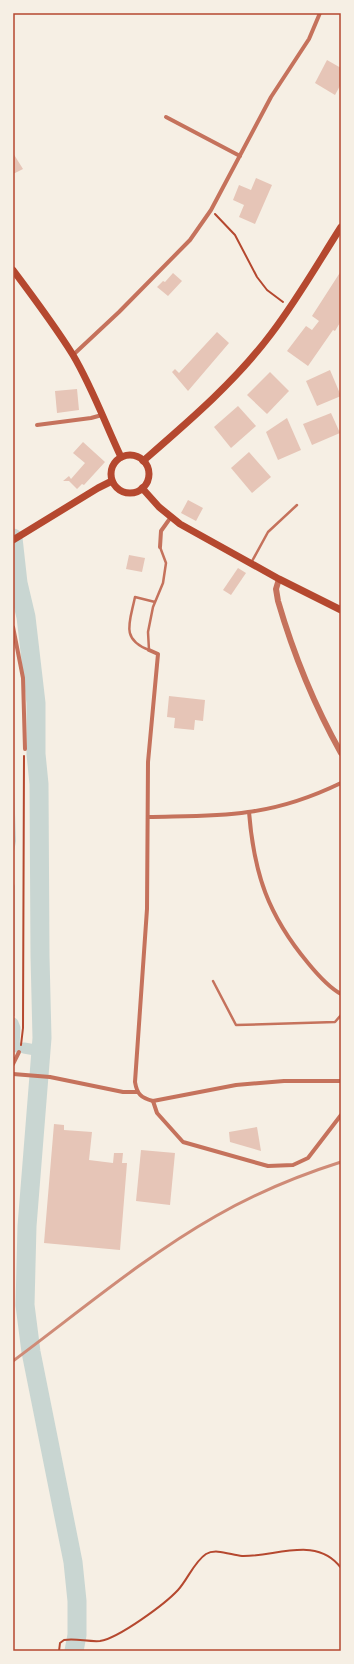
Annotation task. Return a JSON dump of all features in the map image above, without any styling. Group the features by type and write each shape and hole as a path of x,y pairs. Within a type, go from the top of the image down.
{"main road":[{"path":"143,461 221,391 271,335 341,227"},
{"path":"13,270 33,296 73,355 89,386 121,457"},
{"path":"132,455 143,461 148,472 148,478 142,488 131,493 125,492 116,486 112,481 111,470 116,461 121,457 132,455"},
{"path":"13,540 112,481"},
{"path":"142,488 171,517 251,564 341,610"}],"street":[{"path":"73,355 119,312 190,240 211,210 272,97 309,39 320,13"},
{"path":"166,117 240,156"},
{"path":"37,425 102,415"},
{"path":"160,547 161,531 171,517"},
{"path":"279,579 276,589 287,633 302,675 319,712 341,753"},
{"path":"13,627 23,678 25,720 24,749"},
{"path":"149,650 158,654 148,762 147,909 135,1082 137,1092 144,1099 153,1101 236,1085 284,1080 341,1081"},
{"path":"148,816 222,815 249,812 306,798 341,783"},
{"path":"249,812 252,843 257,865 265,893 278,920 293,944 316,973 335,991 341,994"},
{"path":"13,1064 19,1052"},
{"path":"13,1074 49,1077 123,1092 137,1092"},
{"path":"153,1101 157,1113 183,1142 268,1166 293,1165 308,1158 341,1115"}],"lane":[{"path":"251,564 268,532 297,505"},
{"path":"155,602 134,597 129,626 130,637 138,646 149,650 148,632 155,602 163,583 166,563 160,547"},
{"path":"213,981 236,1025 335,1022 341,1015"}],"path":[{"path":"211,210 235,235 257,277 267,290 290,307"},
{"path":"19,1052 23,1028 24,749"},
{"path":"59,1651 60,1643 64,1640 100,1641 112,1638 146,1616 175,1593 186,1581 201,1558 207,1553 214,1552 242,1556 296,1550 316,1550 333,1558 341,1568"}],"shaded area":[{"path":"13,758 16,841 13,857"},
{"path":"13,881 15,886 15,1016 13,1016"}],"building":[{"path":"327,60 341,68 341,84 335,95 315,83"},
{"path":"13,153 23,169 13,174"},
{"path":"256,178 272,185 255,224 239,217 244,205 233,200 239,185 251,190"},
{"path":"341,271 341,321 308,366 287,351 306,326 312,330 319,321 312,316"},
{"path":"173,273 182,281 168,296 157,287 163,281 165,282"},
{"path":"217,332 229,343 188,391 172,372 175,369 179,373"},
{"path":"330,370 341,396 317,406 306,381"},
{"path":"270,372 289,391 267,414 247,395"},
{"path":"77,389 79,410 57,413 55,391"},
{"path":"238,406 256,426 231,448 214,427"},
{"path":"331,413 340,433 312,445 303,424"},
{"path":"287,418 301,450 278,460 266,432"},
{"path":"83,442 105,462 84,485 82,484 77,489 69,481 63,481 69,476 71,479 85,463 73,453"},
{"path":"249,452 271,477 252,493 231,468"},
{"path":"188,500 203,508 196,521 181,513"},
{"path":"129,555 145,558 142,572 126,569"},
{"path":"238,568 246,573 231,595 223,590"},
{"path":"169,696 205,700 203,721 195,720 194,730 174,728 175,718 167,717"},
{"path":"54,1124 64,1125 64,1130 92,1132 89,1160 113,1163 114,1153 123,1153 122,1163 127,1163 120,1250 44,1243"},
{"path":"257,1127 261,1151 230,1142 229,1132"},
{"path":"141,1150 175,1153 170,1205 136,1201"}],"waterway":[{"path":"13,538 18,583 26,617 36,703 36,754 39,784 42,1038 27,1226 25,1305 31,1352 73,1562 77,1601 77,1635 74,1651"},
{"path":"13,1023 15,1028 14,1046 17,1047"},
{"path":"24,1048 41,1051"}],"railway":[{"path":"13,1361 112,1286 189,1232 262,1192 341,1162"}]}
